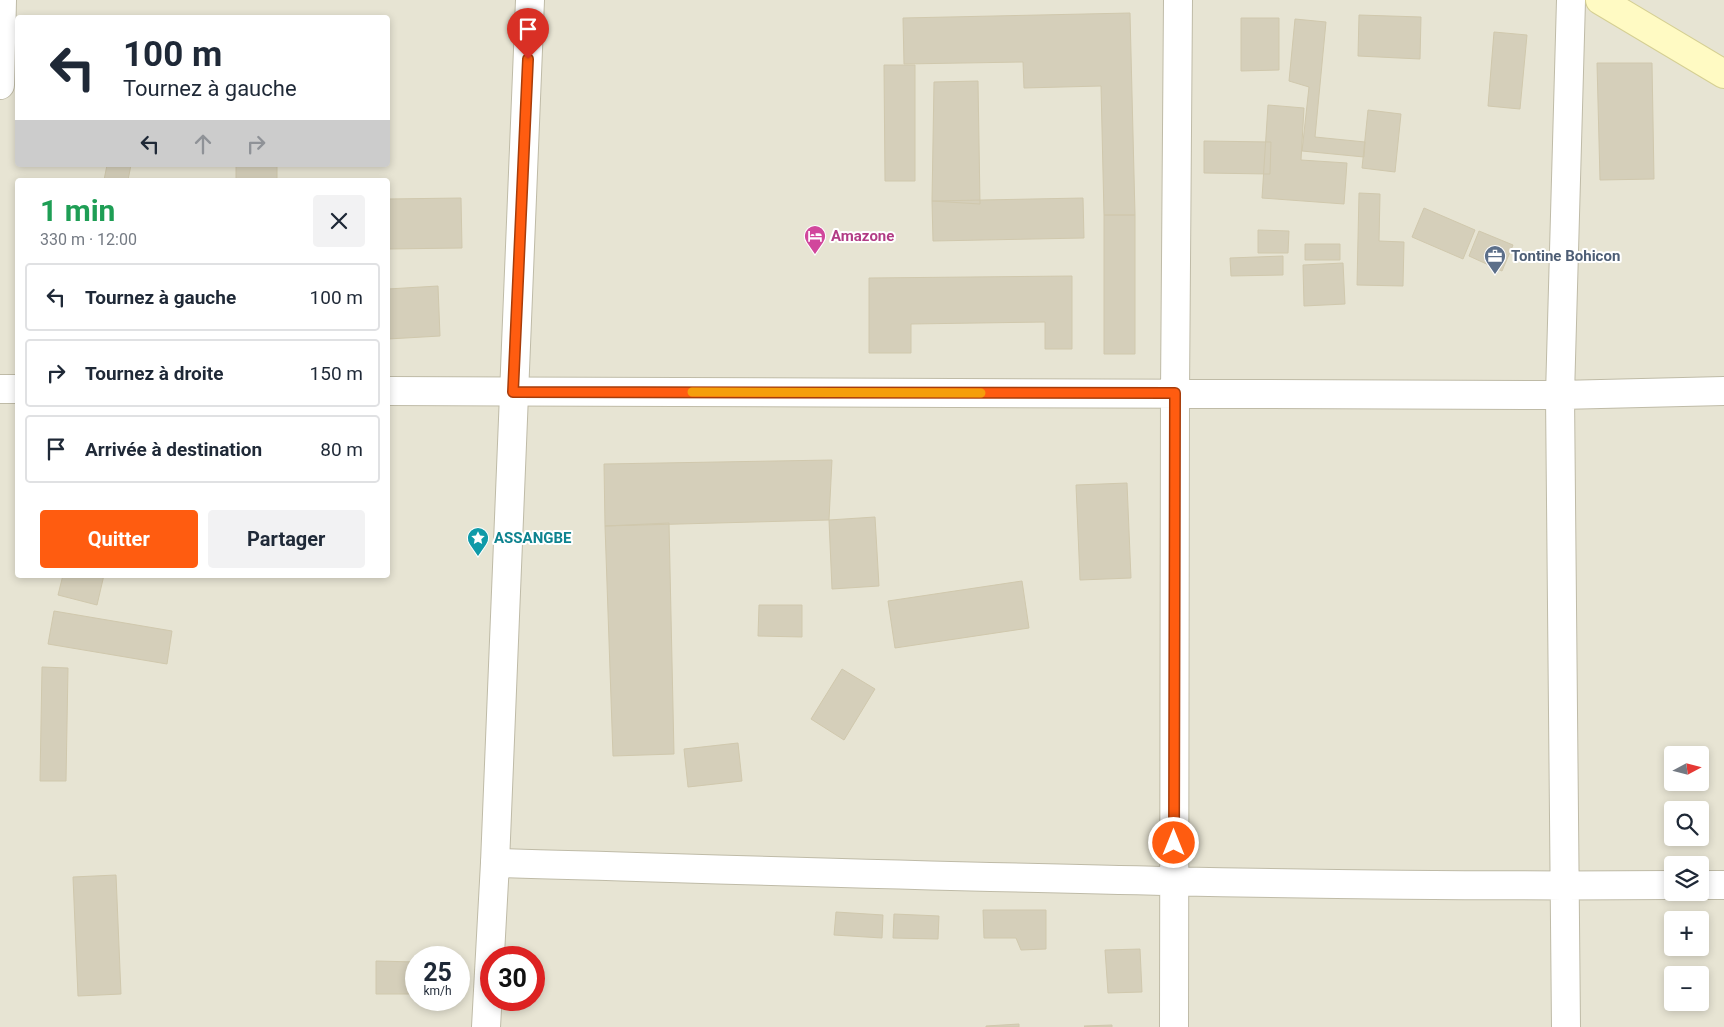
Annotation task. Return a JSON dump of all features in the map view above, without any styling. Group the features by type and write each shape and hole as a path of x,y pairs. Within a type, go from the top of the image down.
{"main road":[{"path":"1611,2 1724,74"}],"street":[{"path":"0,85 2,0"},
{"path":"486,1027 495,863 530,0"},
{"path":"1174,1027 1178,0"},
{"path":"1566,1027 1560,395 1571,0"},
{"path":"0,389 15,389"},
{"path":"390,391 1560,395 1724,391"},
{"path":"495,863 1174,882 1565,886 1664,885"},
{"path":"1709,885 1724,885"}],"shaded area":[{"path":"0,0 1724,0 1724,1027 0,1027"}],"building":[{"path":"1130,13 1135,215 1104,215 1101,86 1024,88 1023,62 904,64 903,18"},
{"path":"1359,15 1421,17 1420,59 1358,56"},
{"path":"1241,18 1279,18 1279,70 1241,71"},
{"path":"1295,19 1326,22 1315,137 1365,142 1364,157 1302,151 1309,87 1289,81"},
{"path":"1494,32 1527,35 1520,109 1488,106"},
{"path":"1597,63 1652,63 1654,179 1600,180"},
{"path":"884,65 915,65 915,181 885,181"},
{"path":"978,81 980,204 932,201 934,82"},
{"path":"1268,105 1304,108 1301,160 1347,163 1344,204 1262,198"},
{"path":"1368,110 1401,114 1395,172 1362,168"},
{"path":"1204,141 1271,142 1270,174 1204,173"},
{"path":"107,167 131,167 128,178 104,178"},
{"path":"236,167 277,167 277,178 236,178"},
{"path":"1359,193 1380,194 1379,241 1404,242 1403,286 1357,285"},
{"path":"461,198 462,248 390,249 390,199"},
{"path":"1083,198 1084,238 933,241 932,201"},
{"path":"1424,208 1475,230 1463,259 1412,237"},
{"path":"1104,215 1135,215 1135,354 1104,354"},
{"path":"1258,230 1289,231 1288,253 1258,253"},
{"path":"1479,231 1513,245 1502,271 1469,256"},
{"path":"1305,244 1340,244 1340,260 1305,260"},
{"path":"1283,256 1283,275 1231,276 1230,258"},
{"path":"1343,263 1345,304 1304,306 1303,265"},
{"path":"1072,276 1072,349 1045,349 1045,322 911,324 911,353 869,353 869,278"},
{"path":"438,286 440,336 390,339 390,289"},
{"path":"832,460 829,520 605,526 604,464"},
{"path":"1127,483 1131,578 1080,580 1076,485"},
{"path":"875,517 879,586 832,589 829,520"},
{"path":"669,523 674,754 613,756 605,526"},
{"path":"62,578 103,578 97,605 58,595"},
{"path":"1022,581 1029,628 895,648 888,601"},
{"path":"759,605 802,605 802,637 758,636"},
{"path":"54,611 172,631 167,664 48,644"},
{"path":"42,667 68,668 66,781 40,781"},
{"path":"842,669 875,689 844,740 811,719"},
{"path":"738,743 742,781 688,787 684,749"},
{"path":"116,875 121,994 78,996 73,877"},
{"path":"983,910 1046,910 1046,949 1021,950 1016,938 984,938"},
{"path":"836,912 883,915 882,938 834,935"},
{"path":"894,914 939,916 938,939 893,938"},
{"path":"1140,949 1142,992 1108,993 1105,950"},
{"path":"376,961 405,962 405,994 376,994"},
{"path":"1019,1024 1019,1027 986,1027 986,1026"},
{"path":"1112,1025 1112,1027 1084,1026"}],"slow traffic":[{"path":"692,392 981,393"}],"place":[{"name":"Amazone","path":"815,255"},
{"name":"Tontine Bohicon","path":"1495,275"},
{"name":"ASSANGBE","path":"478,557"}],"route":[{"path":"528,59 513,392 1175,393 1174,843"}]}
